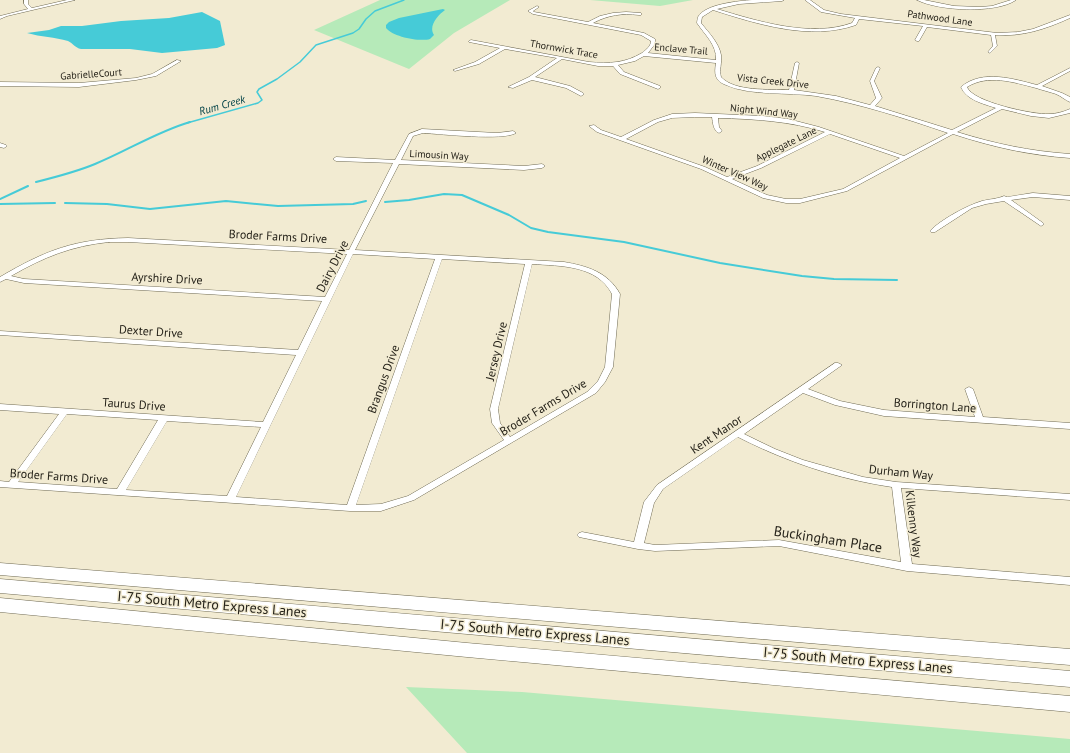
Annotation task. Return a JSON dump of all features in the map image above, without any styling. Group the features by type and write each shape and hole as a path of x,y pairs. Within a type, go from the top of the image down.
{"highway":[{"path":"0,569 1070,657"},
{"name":"I-75 South Metro Express Lanes","path":"0,586 1070,679"},
{"path":"0,605 467,650 1070,704"}],"street":[{"path":"26,0 26,4 31,9"},
{"path":"0,18 6,15 73,0"},
{"name":"Vista Creek Drive","path":"782,0 740,2 713,9 702,14 699,20 716,47 718,77 726,84 743,88 791,91 834,98 872,106 1016,150 1048,155 1070,156"},
{"name":"Pathwood Lane","path":"807,0 827,12 993,34 1034,32 1070,16"},
{"path":"920,0 950,7 974,8 1000,5 1014,0"},
{"path":"537,7 530,11 533,13 646,35 654,42 652,46 643,53"},
{"path":"713,9 742,18 804,30 843,28 854,24 858,17"},
{"path":"590,24 603,16 611,14 639,14"},
{"path":"918,40 926,25"},
{"path":"990,52 995,46 993,34"},
{"name":"Thornwick Trace","path":"471,41 592,64 614,64 629,61 643,53"},
{"path":"455,70 477,64 505,47"},
{"name":"Enclave Trail","path":"643,53 679,58 718,60"},
{"path":"511,87 531,78 561,58"},
{"name":"GabrielleCourt","path":"0,84 79,85 136,79 149,77 179,61"},
{"path":"791,91 797,63"},
{"path":"614,64 622,72 658,87"},
{"path":"872,106 879,98 872,81 878,68"},
{"path":"1036,86 1070,68"},
{"path":"531,78 568,86 581,94"},
{"path":"1070,100 1056,92 999,78 976,80 970,82 964,87 966,93 977,100 1031,115 1049,116 1064,114 1070,111"},
{"name":"Winter View Way","path":"592,126 596,130 695,164 755,193 769,198 786,201 804,200 845,190 979,118 988,115 999,107"},
{"name":"Night Wind Way","path":"621,139 656,121 688,115 779,120 808,125 905,158"},
{"path":"715,116 716,127 719,131"},
{"name":"Dairy Drive","path":"230,500 327,299 352,253 411,135 418,132 497,135 513,133"},
{"name":"Applegate Lane","path":"727,179 759,167 830,132"},
{"name":"Limousin Way","path":"336,159 524,168 542,166"},
{"path":"933,230 973,206 1004,198 1034,194 1070,198"},
{"path":"1004,198 1041,224"},
{"name":"Broder Farms Drive","path":"0,484 350,508 379,508 390,506 411,498 590,394 602,382 609,367 616,294 613,288 602,277 584,268 564,264 109,239 80,243 53,251 3,278"},
{"name":"Brangus Drive","path":"350,508 439,258"},
{"name":"Jersey Drive","path":"509,441 500,432 496,425 494,410 529,262"},
{"name":"Ayrshire Drive","path":"3,278 24,281 327,299"},
{"name":"Dexter Drive","path":"0,333 301,353"},
{"name":"Kent Manor","path":"638,546 649,502 654,493 664,484 838,365"},
{"path":"969,389 980,420"},
{"name":"Borrington Lane","path":"802,390 826,400 866,410 899,415 1070,426"},
{"name":"Taurus Drive","path":"0,407 266,425"},
{"path":"11,485 64,412"},
{"path":"120,492 164,418"},
{"name":"Durham Way","path":"738,434 772,451 800,462 863,480 896,485 1070,497"},
{"name":"Kilkenny Way","path":"896,485 907,567"},
{"name":"Buckingham Place","path":"582,535 638,546 672,548 779,543 907,567 1070,581"}],"green space":[{"path":"380,0 510,0 454,33 409,69 314,30"},
{"path":"590,0 693,0 660,6"},
{"path":"406,687 522,692 1070,739 1070,753 467,753"}],"water":[{"path":"443,9 445,10 439,15 433,24 432,32 434,35 430,39 420,40 407,38 394,34 386,28 386,25 389,22 399,18"},
{"path":"202,12 220,21 225,45 217,48 162,53 130,49 81,49 77,48 68,41 27,33 49,30 61,26 82,26 121,21 169,18"}],"waterway":[{"name":"Rum Creek","path":"187,123 258,103 262,100 257,92 259,89 277,79 300,62 316,45 353,33 359,29 366,19 375,11 404,0"},
{"name":"Rum Creek","path":"36,182 88,167 153,136 190,122"},
{"name":"Rum Creek","path":"0,199 28,186"},
{"path":"385,202 409,200 444,194 462,195 509,215 531,228 548,232 624,242 720,263 802,276 834,279 897,280"},
{"path":"65,203 107,204 150,209 226,201 278,206 353,204 366,201"},
{"path":"0,204 55,203"}]}
